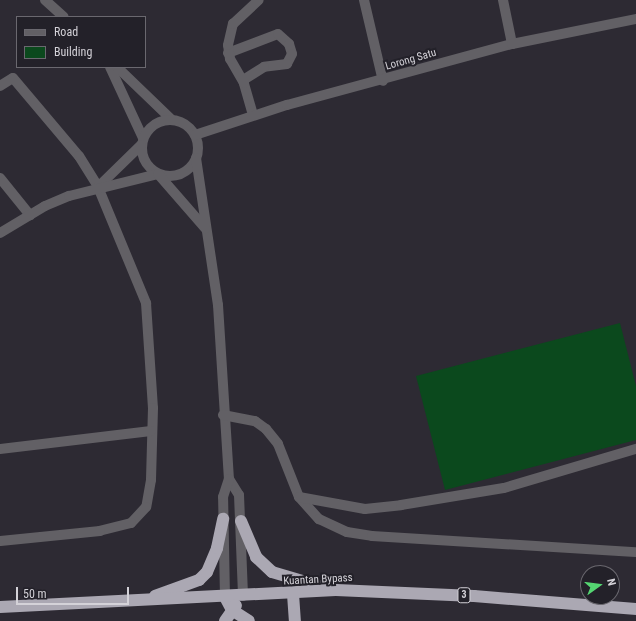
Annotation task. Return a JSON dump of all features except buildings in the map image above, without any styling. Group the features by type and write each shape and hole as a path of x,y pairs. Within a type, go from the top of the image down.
{"highway":[{"path":"146,599 199,580 213,561 222,520"},
{"path":"241,521 256,557 272,572 336,590"},
{"name":"Kuantan Bypass","path":"0,607 146,599 293,594 336,590 474,596 636,609"},
{"path":"293,594 295,621"},
{"path":"225,621 243,596"},
{"path":"225,597 232,610 249,621"}],"street":[{"path":"45,0 63,16"},
{"path":"253,115 243,80 228,53 233,24 259,0"},
{"path":"364,0 383,81"},
{"path":"503,0 512,44"},
{"name":"Lorong Satu","path":"195,135 253,115 383,81 512,44 636,19"},
{"path":"228,53 273,34 284,37 289,44 292,54 287,64 264,67 243,80"},
{"path":"110,68 142,141 145,162 158,174 206,228"},
{"path":"118,68 171,119 185,124 195,135 198,150 196,158 218,305 223,415 230,479 238,495 241,521 243,596"},
{"path":"0,86 13,78 79,156 98,187 146,303 152,369 151,480 146,507 131,523 100,531 0,541"},
{"path":"98,187 142,141 157,122 171,119"},
{"path":"0,233 51,203 98,187 158,174 181,174 196,158"},
{"path":"0,178 30,215"},
{"path":"223,415 255,421 266,429 278,444 299,497 319,519 330,526 372,536 636,552"},
{"path":"0,449 151,431"},
{"path":"299,497 365,509 401,505 504,488 636,450"},
{"path":"225,597 222,520 223,497 230,479"}]}
